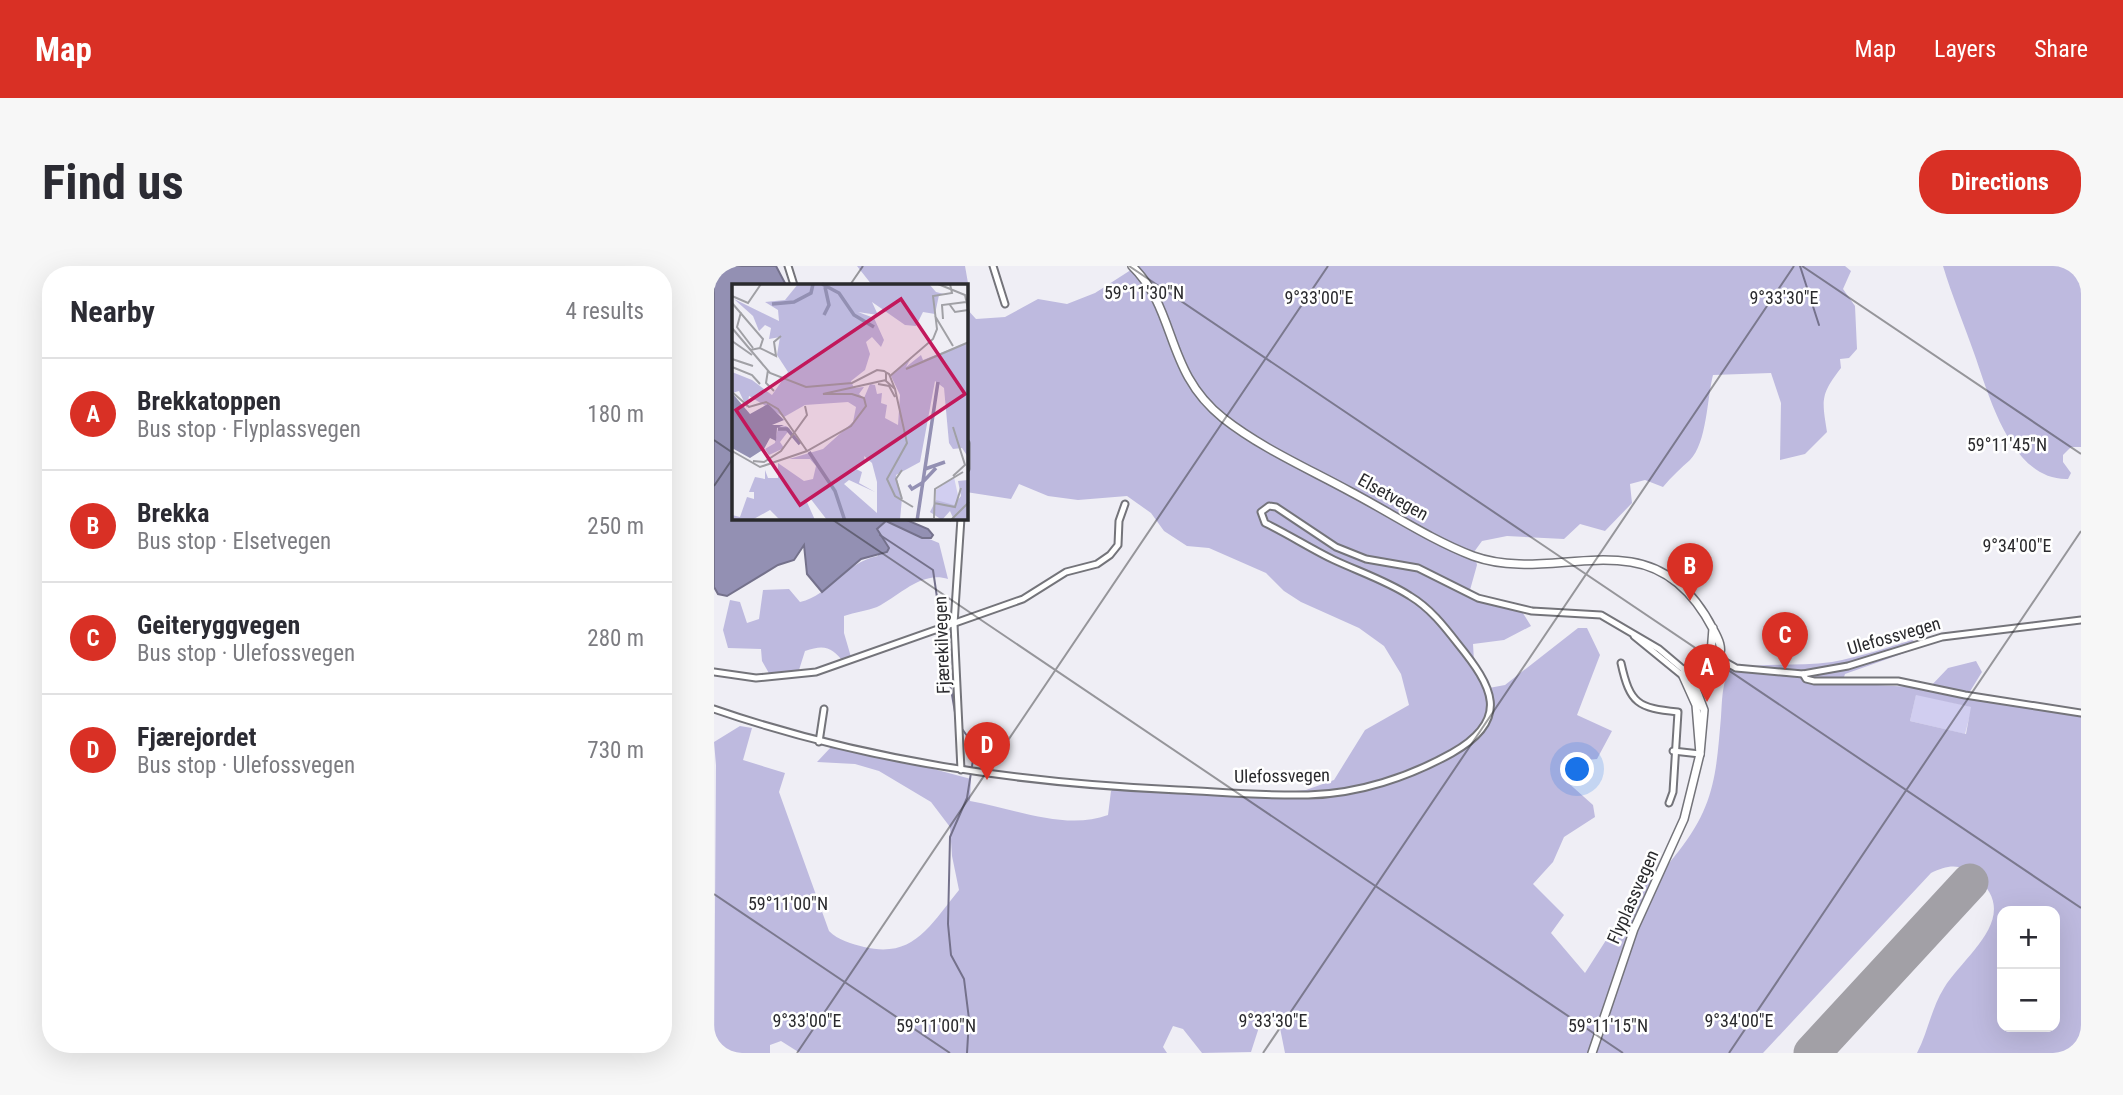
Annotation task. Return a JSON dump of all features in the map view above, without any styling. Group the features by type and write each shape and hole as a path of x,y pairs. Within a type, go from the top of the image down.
{"main road":[{"name":"Elsetvegen","path":"1132,266 1152,291 1188,381 1211,408 1239,429 1450,545 1475,556 1518,565 1612,561 1651,568 1673,579 1694,597 1713,628 1720,646 1714,657"},
{"path":"1687,674 1714,657"},
{"name":"Flyplassvegen","path":"1592,1053 1634,929 1684,820 1700,754 1696,705 1687,674"}],"street":[{"path":"788,266 794,284"},
{"path":"993,266 1006,304"},
{"path":"714,672 756,678 807,674 1023,599 1066,572 1104,559 1118,545 1119,521 1125,503"},
{"name":"Ulefossvegen","path":"714,709 819,742 961,770 1088,785 1309,795 1360,788 1401,776 1446,756 1472,739 1490,710 1489,687 1437,618 1408,595 1265,523 1261,515 1269,506 1276,507 1325,542 1358,556 1418,568 1460,591 1495,603 1545,613 1596,613 1629,631 1687,674"},
{"name":"Fjærekilvegen","path":"961,520 954,624 961,770"},
{"name":"Ulefossvegen","path":"1714,657 1736,668 1803,674 1848,666 1942,637 2081,620"},
{"path":"1621,663 1629,691 1637,703 1648,709 1678,712 1673,751 1673,792 1669,803"},
{"path":"1803,674 1809,680 1898,681 1965,695 2081,713"},
{"path":"819,742 824,709"},
{"path":"1673,751 1700,754"}],"shaded area":[{"path":"714,266 776,266 785,284 732,284 732,520 907,520 928,529 933,535 931,538 922,538 886,521 877,529 889,548 887,552 861,559 822,592 807,574 804,545 794,560 778,565 727,596 718,594 714,587"},
{"path":"857,266 965,266 968,283 968,284 871,284"},
{"path":"1137,266 1845,266 1851,271 1843,289 1855,306 1857,349 1849,358 1840,359 1841,368 1824,398 1827,432 1805,454 1780,460 1781,403 1771,373 1713,375 1703,432 1696,452 1663,487 1645,480 1630,484 1632,503 1605,531 1580,524 1564,539 1507,536 1482,541 1474,552 1477,565 1470,590 1483,599 1521,610 1531,626 1504,640 1473,644 1474,661 1489,688 1505,685 1578,628 1587,628 1600,655 1577,715 1612,731 1597,759 1576,761 1565,780 1593,805 1595,817 1564,837 1553,862 1533,884 1564,915 1551,933 1585,973 1642,884 1658,875 1700,819 1712,788 1723,693 1729,669 1832,662 1912,640 1924,646 1845,674 1842,683 1929,688 1948,668 1976,661 1982,672 1969,693 1972,699 2081,717 2081,1053 1917,1053 1944,988 1986,934 1992,920 1994,906 1989,891 1970,872 1954,867 1931,873 1763,1053 1285,1053 1280,1028 1269,1014 1261,1021 1251,1052 1202,1053 1183,1029 1173,1026 1163,1047 1167,1053 800,1053 781,1041 770,1045 770,1053 714,1053 714,742 740,726 752,728 743,760 785,773 779,792 829,931 850,943 881,949 896,948 919,936 959,890 952,856 950,827 931,802 879,771 855,764 817,762 832,746 971,779 970,801 1039,817 1074,821 1108,815 1111,791 1120,784 1275,793 1306,790 1334,780 1365,730 1409,705 1401,674 1384,646 1359,628 1301,602 1284,591 1266,573 1209,548 1187,546 1164,531 1151,513 1127,496 1078,500 1048,496 1019,484 1011,499 968,492 968,310 976,319 1005,317 1038,299 1067,304 1095,293","holes":["1916,695 1971,707 1966,734 1910,721"]},
{"path":"1943,266 2081,266 2081,447 2071,447 2063,455 2063,462 2071,473 2068,479 2048,476 2031,466 2005,432 1987,391"},
{"path":"886,521 939,543 948,579 938,577 920,581 877,607 844,616 844,633 851,657 845,664 828,648 818,648 805,651 799,670 770,675 762,661 761,649 728,648 723,630 730,600 740,602 747,623 759,619 763,590 789,589 800,602 811,598 855,565 878,556 877,529"},
{"path":"1916,694 1972,707 1965,734 1910,721"}],"waterway":[{"path":"1800,266 1819,325"},
{"path":"880,535 933,570 941,625"},
{"path":"941,631 956,718"},
{"path":"960,726 970,740 973,760 967,798 950,837 948,924 951,955 964,979 969,1019 967,1053"}],"taxiway":[{"path":"1933,922 1945,918 1967,894 1965,884 1959,882 1953,885 1950,903"}],"runway":[{"path":"1812,1053 1970,882"}],"place":[{"name":"Brekka","path":"1690,601"},
{"name":"Geiteryggvegen","path":"1785,670"},
{"name":"Brekkatoppen","path":"1707,702"},
{"name":"Fjærejordet","path":"987,780"}]}
